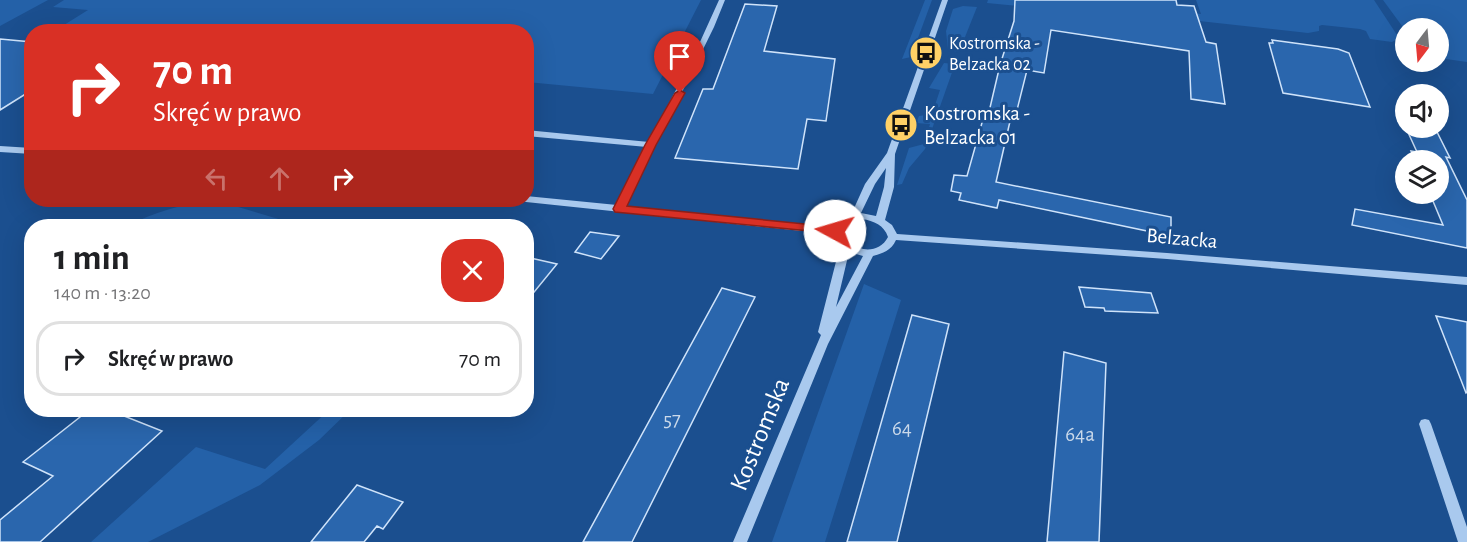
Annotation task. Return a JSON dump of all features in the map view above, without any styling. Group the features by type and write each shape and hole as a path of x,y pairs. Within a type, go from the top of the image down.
{"street":[{"path":"620,209 651,145 678,98 722,0"},
{"path":"855,216 870,184 891,153 945,0"},
{"path":"534,134 651,145"},
{"path":"0,149 24,150"},
{"path":"880,221 889,187 891,153"},
{"path":"534,200 835,231"},
{"path":"855,216 880,221 890,228 893,237 886,248 869,253 845,246 837,239 835,231 839,223 855,216"},
{"name":"Belzacka","path":"893,237 1167,256 1467,281"},
{"name":"Kostromska","path":"822,344 845,246"},
{"name":"Kostromska","path":"740,542 822,344 869,253"},
{"path":"1425,423 1465,542"}],"shaded area":[{"path":"0,0 48,0 0,26"},
{"path":"64,0 701,0 653,94 534,83 534,24 66,24 88,10 53,7"},
{"path":"925,0 932,0 911,57 902,59"},
{"path":"988,0 1061,0 1201,14 1196,0 1374,0 1395,32 1395,40 1392,42 1370,39 1366,31 1360,29 1322,25 1319,26 1319,31 1308,33 1199,21 1193,23 987,3"},
{"path":"1383,0 1467,0 1467,62 1449,59 1449,18 1396,18"},
{"path":"963,6 977,7 959,52 948,50 946,31 953,9"},
{"path":"944,63 955,64 925,149 909,168 902,184 897,185 909,148 924,144 930,124 916,123 919,116 932,114 940,90 929,88"},
{"path":"238,207 278,219 142,219 171,209"},
{"path":"864,284 901,300 825,542 772,542"},
{"path":"321,417 343,417 319,440 260,485 148,542 91,542 196,447 265,469"}],"building":[{"path":"1015,0 1176,0 1177,5 1194,6 1206,42 1216,44 1225,104 1191,99 1189,51 1051,30 1044,73 1027,70 1015,118 1011,117 996,182 1171,217 1171,236 999,200 997,208 959,200 961,193 951,191 954,175 967,176 985,112 989,112 1000,65 1014,21"},
{"path":"745,4 777,6 764,51 835,59 826,121 807,119 798,169 675,158 703,89 713,89"},
{"path":"0,39 24,41 24,95 0,110"},
{"path":"1272,40 1338,49 1349,53 1370,107 1283,93 1269,43 1273,43"},
{"path":"1411,138 1440,138 1446,150 1416,150"},
{"path":"1449,163 1467,200 1467,248 1352,225 1355,209 1443,225 1434,204 1449,204"},
{"path":"590,232 619,236 601,259 575,252"},
{"path":"534,259 557,264 534,292"},
{"path":"1079,287 1151,293 1158,313 1105,311 1104,308 1085,307"},
{"path":"722,288 755,297 632,542 583,542"},
{"path":"912,315 949,324 897,542 847,542"},
{"path":"1436,316 1467,322 1466,393"},
{"path":"1064,352 1106,363 1099,542 1047,542"},
{"path":"80,417 127,417 162,431 40,542 0,542 0,520 53,476 23,462"},
{"path":"357,485 403,502 383,529 377,526 364,542 311,542"}],"place":[{"name":"Kostromska - Belzacka 02","path":"926,53"},
{"name":"Kostromska - Belzacka 01","path":"901,125"}],"route":[{"path":"680,93 651,145 620,209 835,231"}]}
